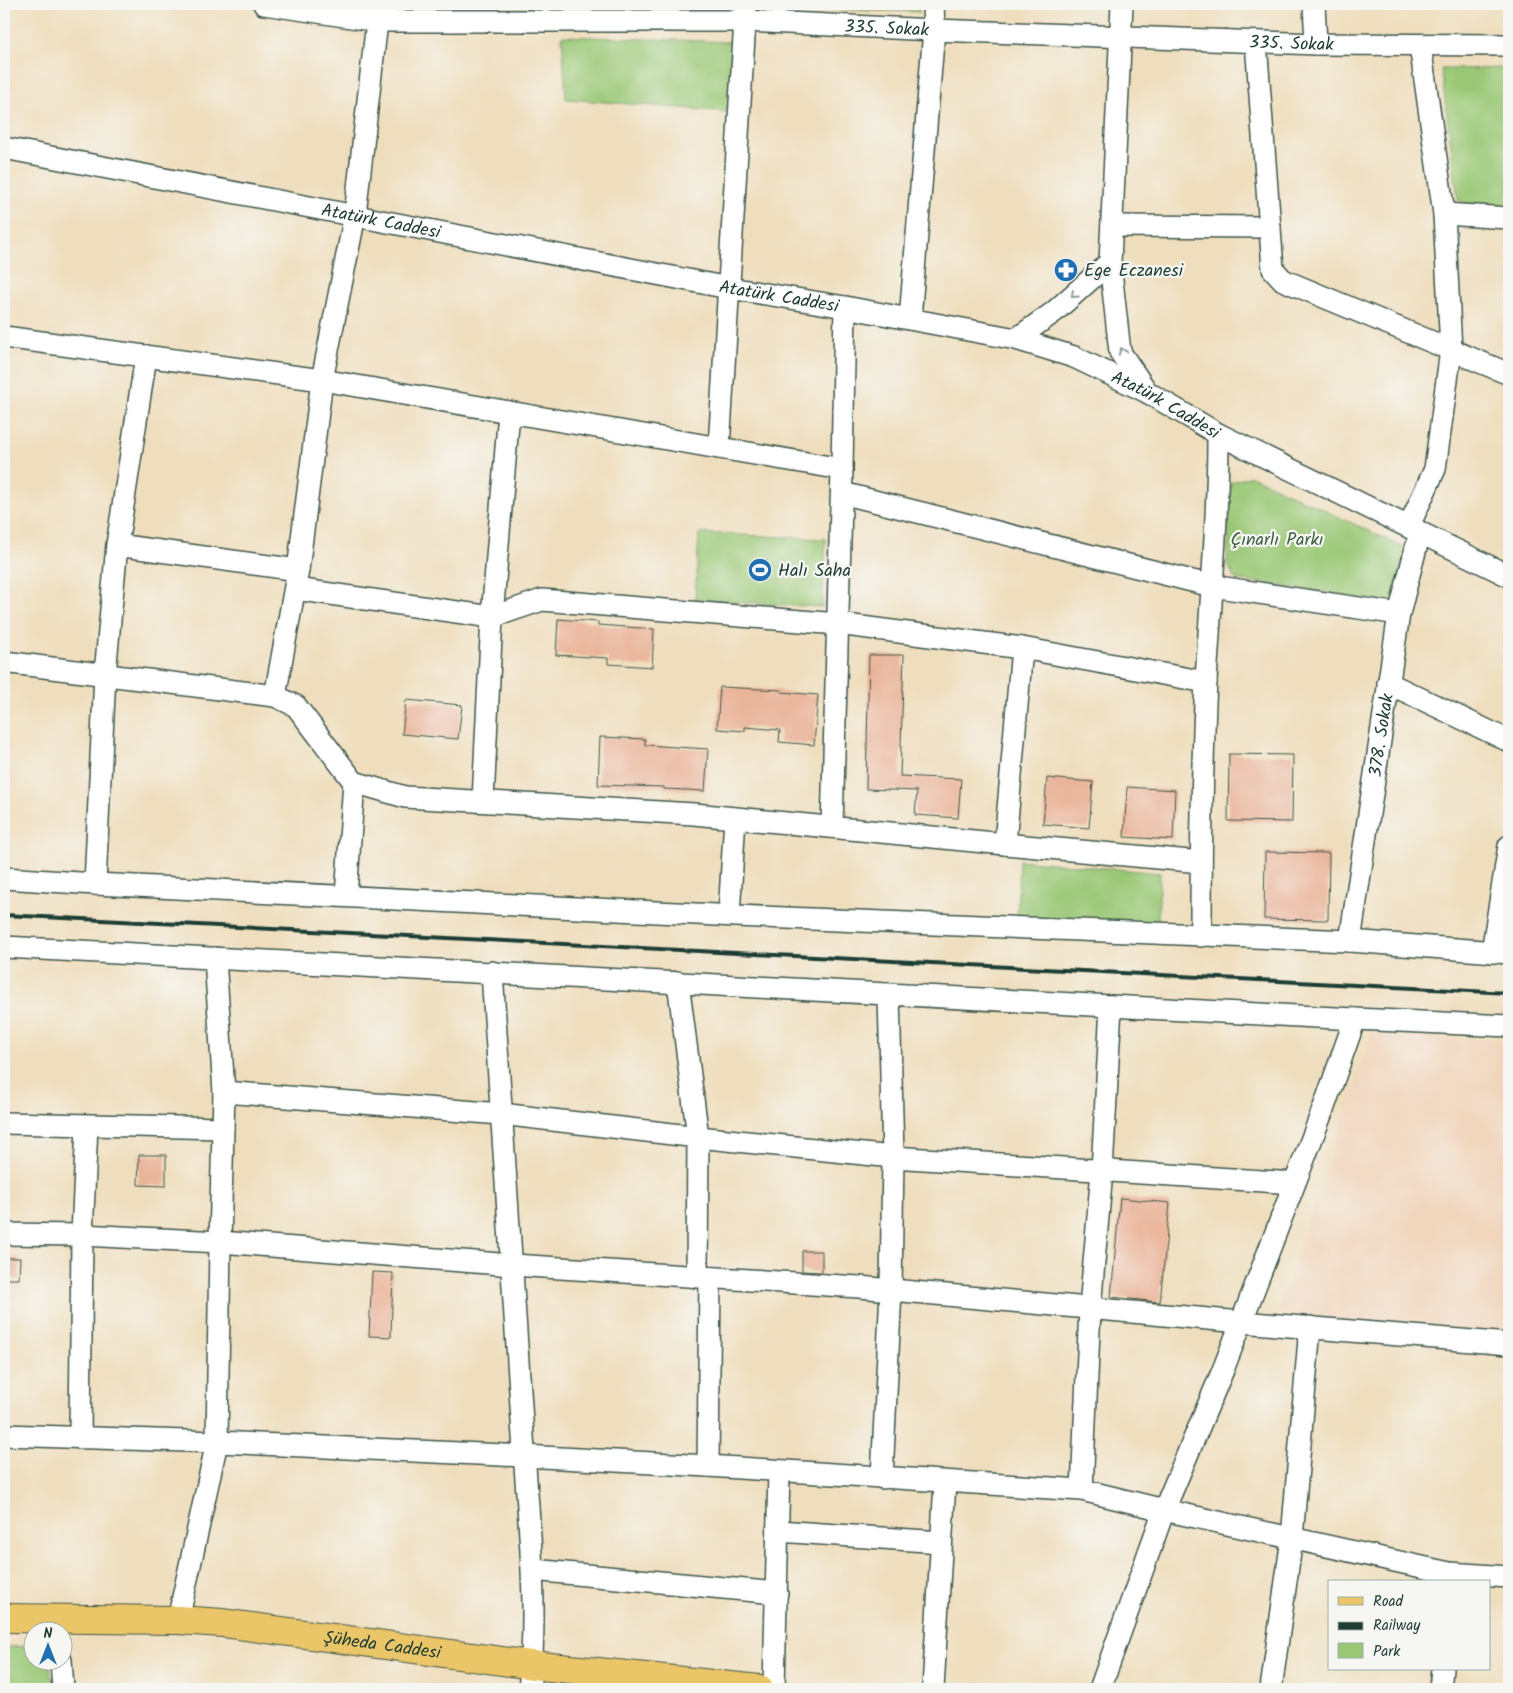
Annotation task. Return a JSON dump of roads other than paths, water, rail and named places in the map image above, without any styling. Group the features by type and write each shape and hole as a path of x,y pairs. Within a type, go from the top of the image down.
{"main road":[{"name":"Şüheda Caddesi","path":"4,1618 22,1620"},
{"name":"Şüheda Caddesi","path":"72,1624 178,1620 223,1623 531,1677 751,1689"}],"street":[{"name":"335. Sokak","path":"264,4 379,12 745,12 934,30 1316,44 1509,45"},
{"path":"910,319 934,30 933,4"},
{"path":"1122,4 1110,262 1120,352 1147,392"},
{"path":"1314,4 1316,44"},
{"path":"275,696 297,579 322,380 355,215 379,12"},
{"path":"719,448 745,12"},
{"path":"1256,42 1273,269 1283,280 1509,374"},
{"name":"378. Sokak","path":"1350,942 1399,614 1414,529 1435,469 1451,350 1444,214 1420,44"},
{"name":"Atatürk Caddesi","path":"4,148 730,288 1016,339 1074,357 1147,392 1218,434 1509,576"},
{"path":"1444,214 1509,218"},
{"path":"1112,226 1270,227"},
{"path":"1016,339 1054,312 1110,262"},
{"path":"832,828 842,492 845,307"},
{"path":"4,337 322,380 842,469"},
{"path":"95,884 105,674 117,545 146,356"},
{"path":"484,801 492,617 509,412"},
{"path":"1201,936 1206,682 1218,498 1218,434"},
{"path":"842,492 1212,586 1399,614"},
{"path":"117,545 492,617 542,600 838,624 1022,648 1206,682"},
{"path":"1005,844 1022,648"},
{"path":"4,662 275,696 296,706 354,782 405,797 694,814 1201,862"},
{"path":"1388,683 1509,741"},
{"path":"346,896 354,782"},
{"path":"729,915 736,818"},
{"path":"4,878 729,915 1350,942 1501,952 1509,846"},
{"path":"4,947 1509,1026"},
{"path":"178,1620 217,1442 224,1092 215,958"},
{"path":"492,972 533,1570 531,1677"},
{"path":"678,982 698,1137 708,1466"},
{"path":"882,1478 891,1290 893,1157 889,994"},
{"path":"1082,1490 1090,1308 1102,1171 1111,1006"},
{"path":"1100,1689 1164,1510 1241,1322 1355,1019"},
{"path":"224,1092 501,1114 893,1157 1294,1183"},
{"path":"4,1123 223,1128"},
{"path":"80,1438 82,1235 87,1126"},
{"path":"4,1234 82,1235 220,1242 513,1265 891,1290 1509,1344"},
{"path":"1271,1689 1292,1538 1310,1327"},
{"path":"4,1435 217,1442 524,1456 1082,1490 1292,1538 1449,1577 1509,1577"},
{"path":"774,1689 780,1471"},
{"path":"933,1689 945,1482"},
{"path":"778,1531 941,1542"},
{"path":"533,1570 777,1593"},
{"path":"62,1670 63,1689"},
{"path":"1440,1689 1442,1670"}],"railway":[{"path":"4,915 1509,993"}],"place":[{"name":"Ege Eczanesi","path":"1066,270"},
{"name":"Halı Saha","path":"760,570"}],"park label":[{"name":"Çınarlı Parkı","path":"1277,539"}]}
